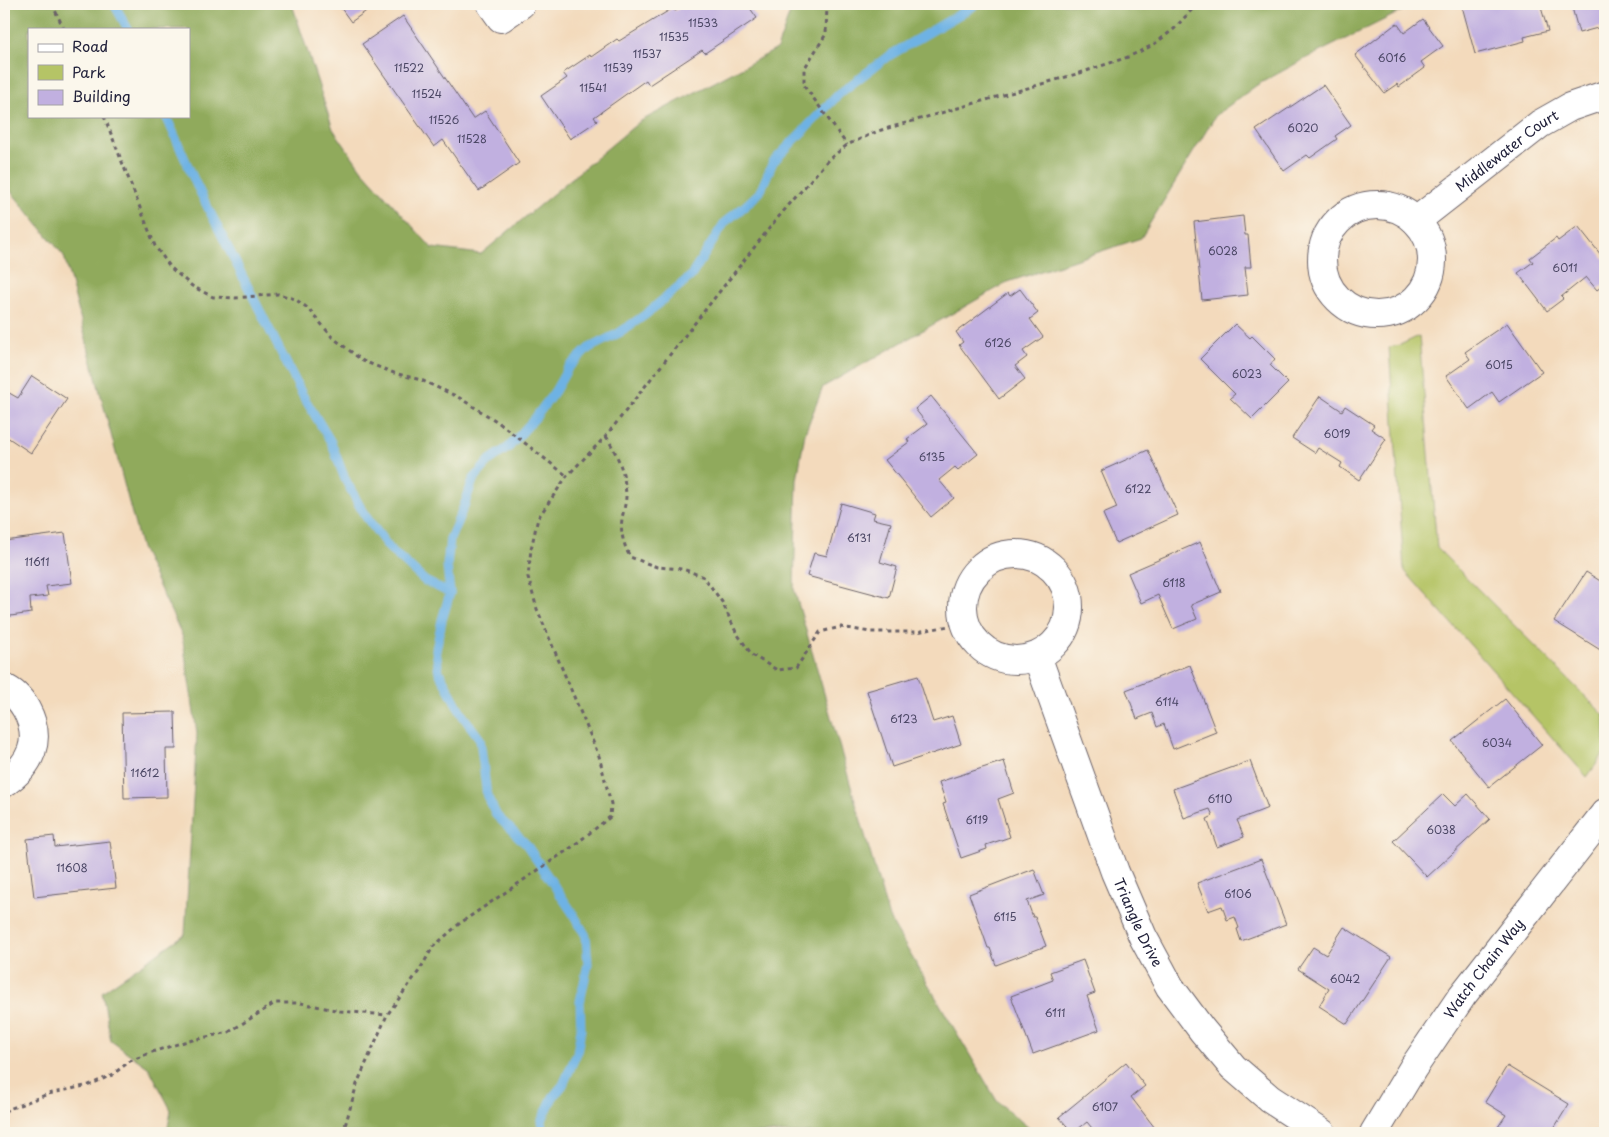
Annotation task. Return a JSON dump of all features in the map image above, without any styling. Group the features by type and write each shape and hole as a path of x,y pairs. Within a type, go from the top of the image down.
{"street":[{"path":"491,4 501,18 521,4"},
{"name":"Middlewater Court","path":"1416,221 1513,143 1540,124 1570,107 1605,95"},
{"path":"1020,553 1039,558 1055,570 1066,587 1070,608 1066,626 1056,643 1037,656 1022,660 1000,658 988,652 972,638 965,623 963,613 964,592 973,575 986,563 1005,554 1020,553"},
{"name":"Triangle Drive","path":"1037,656 1115,872 1144,937 1170,987 1202,1030 1234,1067 1270,1099 1322,1133"},
{"path":"4,688 20,700 32,720 34,742 30,756 19,772 4,783"},
{"name":"Watch Chain Way","path":"1374,1133 1413,1068 1462,996 1605,813"}],"path":[{"path":"52,4 64,28"},
{"path":"827,4 826,34 804,69 804,85 847,145"},
{"path":"345,1133 345,1126 357,1084 387,1015 419,971 433,947 459,924 572,847 610,817 611,804 599,756 537,608 528,578 531,550 538,518 567,476 606,436 775,220 828,160 847,145 878,131 1080,73 1128,57 1153,45 1174,29 1197,4"},
{"path":"105,118 155,246 171,268 192,286 213,297 236,298 278,294 295,299 309,310 332,337 363,361 394,373 421,380 451,393 498,422 567,476"},
{"path":"606,436 618,457 624,479 626,498 622,522 622,542 630,557 657,567 683,569 704,577 722,602 736,632 752,655 777,670 796,668 820,632 841,627 870,632 917,632 965,623"},
{"path":"4,1111 48,1094 89,1085 112,1075 130,1061 152,1052 184,1042 229,1032 275,1003 301,1003 340,1012 387,1015"}],"green space":[{"path":"4,4 292,4 333,129 361,169 432,248 481,254 639,122 777,49 793,4 1416,4 1257,85 1216,115 1141,238 1008,282 823,387 805,433 797,480 794,589 889,918 997,1101 1035,1133 167,1133 171,1110 149,1068 111,1041 102,992 185,934 197,733 182,635 141,548 64,256 4,183"},
{"path":"1419,336 1437,548 1605,716 1605,752 1587,777 1404,570 1389,347 1400,345"}],"building":[{"path":"338,4 376,4 351,22"},
{"path":"687,4 747,4 757,18 705,53 702,50 649,85 646,80 594,117 597,121 570,139 541,96 567,78 563,73 590,55 591,57 617,39 619,41 673,8 675,11"},
{"path":"1470,4 1540,4 1548,31 1524,37 1525,41 1475,54 1462,6"},
{"path":"1571,4 1605,4 1605,26 1579,33"},
{"path":"403,16 473,119 485,111 519,163 479,191 443,140 434,147 362,44"},
{"path":"1423,19 1443,46 1421,62 1425,68 1399,87 1397,84 1384,93 1355,55 1397,23 1404,33"},
{"path":"1323,85 1351,125 1335,136 1337,139 1310,158 1307,155 1284,171 1256,130"},
{"path":"1243,216 1245,235 1248,235 1251,267 1245,267 1248,295 1202,300 1194,222"},
{"path":"1578,226 1605,260 1605,284 1597,290 1586,277 1547,311 1518,273 1533,262 1530,258 1556,238 1558,241"},
{"path":"1020,289 1038,313 1030,319 1043,337 1023,351 1027,357 1015,366 1025,379 999,399 959,345 963,342 956,332 1008,293 1010,296"},
{"path":"1507,323 1542,372 1499,402 1492,392 1469,409 1446,376 1470,359 1465,352"},
{"path":"1235,324 1250,338 1252,336 1275,359 1270,365 1288,383 1252,419 1230,398 1235,394 1200,359"},
{"path":"32,376 67,399 31,453 4,435 4,390 18,398"},
{"path":"931,396 978,454 958,470 955,467 939,480 954,498 931,517 885,460 909,442 907,439 927,424 915,409"},
{"path":"1320,396 1342,411 1345,406 1374,425 1371,429 1386,439 1359,480 1340,467 1342,463 1318,448 1315,453 1292,438"},
{"path":"1148,450 1178,515 1116,543 1103,514 1117,508 1101,471"},
{"path":"841,503 875,513 873,519 891,523 880,562 897,567 889,598 807,576 814,553 827,556"},
{"path":"65,533 72,583 46,586 48,596 30,598 31,613 4,617 4,541"},
{"path":"1200,542 1221,592 1191,605 1197,619 1173,629 1158,595 1141,603 1128,573"},
{"path":"1586,572 1605,584 1605,645 1602,651 1554,621"},
{"path":"1190,665 1216,732 1173,749 1164,724 1157,727 1152,713 1137,719 1126,690"},
{"path":"918,676 933,722 952,716 961,744 892,767 867,691"},
{"path":"1505,699 1542,745 1489,787 1452,741"},
{"path":"175,712 176,749 166,749 167,797 124,798 122,713"},
{"path":"1004,761 1014,793 998,799 1010,837 986,845 987,849 961,858 943,804 946,803 939,782"},
{"path":"1250,761 1268,808 1237,820 1244,837 1217,847 1207,819 1213,816 1210,809 1184,818 1173,789"},
{"path":"1443,794 1455,806 1468,794 1490,819 1427,877 1393,841"},
{"path":"54,836 55,847 110,841 116,888 34,897 27,839"},
{"path":"1261,859 1286,924 1241,941 1235,917 1227,920 1222,906 1208,911 1197,883"},
{"path":"1034,869 1044,895 1027,901 1046,946 996,965 969,894"},
{"path":"1344,927 1391,957 1347,1024 1319,1006 1329,989 1298,969 1313,947 1326,955"},
{"path":"1083,960 1095,993 1087,996 1099,1030 1033,1054 1011,996 1053,980 1050,972"},
{"path":"1126,1062 1145,1086 1131,1097 1155,1128 1148,1133 1096,1133 1087,1122 1073,1133 1059,1117"},
{"path":"1507,1066 1569,1104 1551,1133 1494,1133 1506,1115 1485,1102"}],"waterway":[{"path":"114,4 127,28"},
{"path":"543,1133 542,1120 553,1097 563,1085 577,1053 581,1029 580,1002 588,964 586,936 526,844 497,816 487,796 480,739 463,716 439,672 436,650 450,593 447,566 450,539 473,480 490,460 509,447 535,418 555,391 568,368 589,348 619,333 645,315 691,276 725,222 760,192 773,162 840,93 887,57 977,4"},
{"path":"167,118 196,184 302,394 331,442 345,479 364,514 389,548 425,581 450,593"}]}
